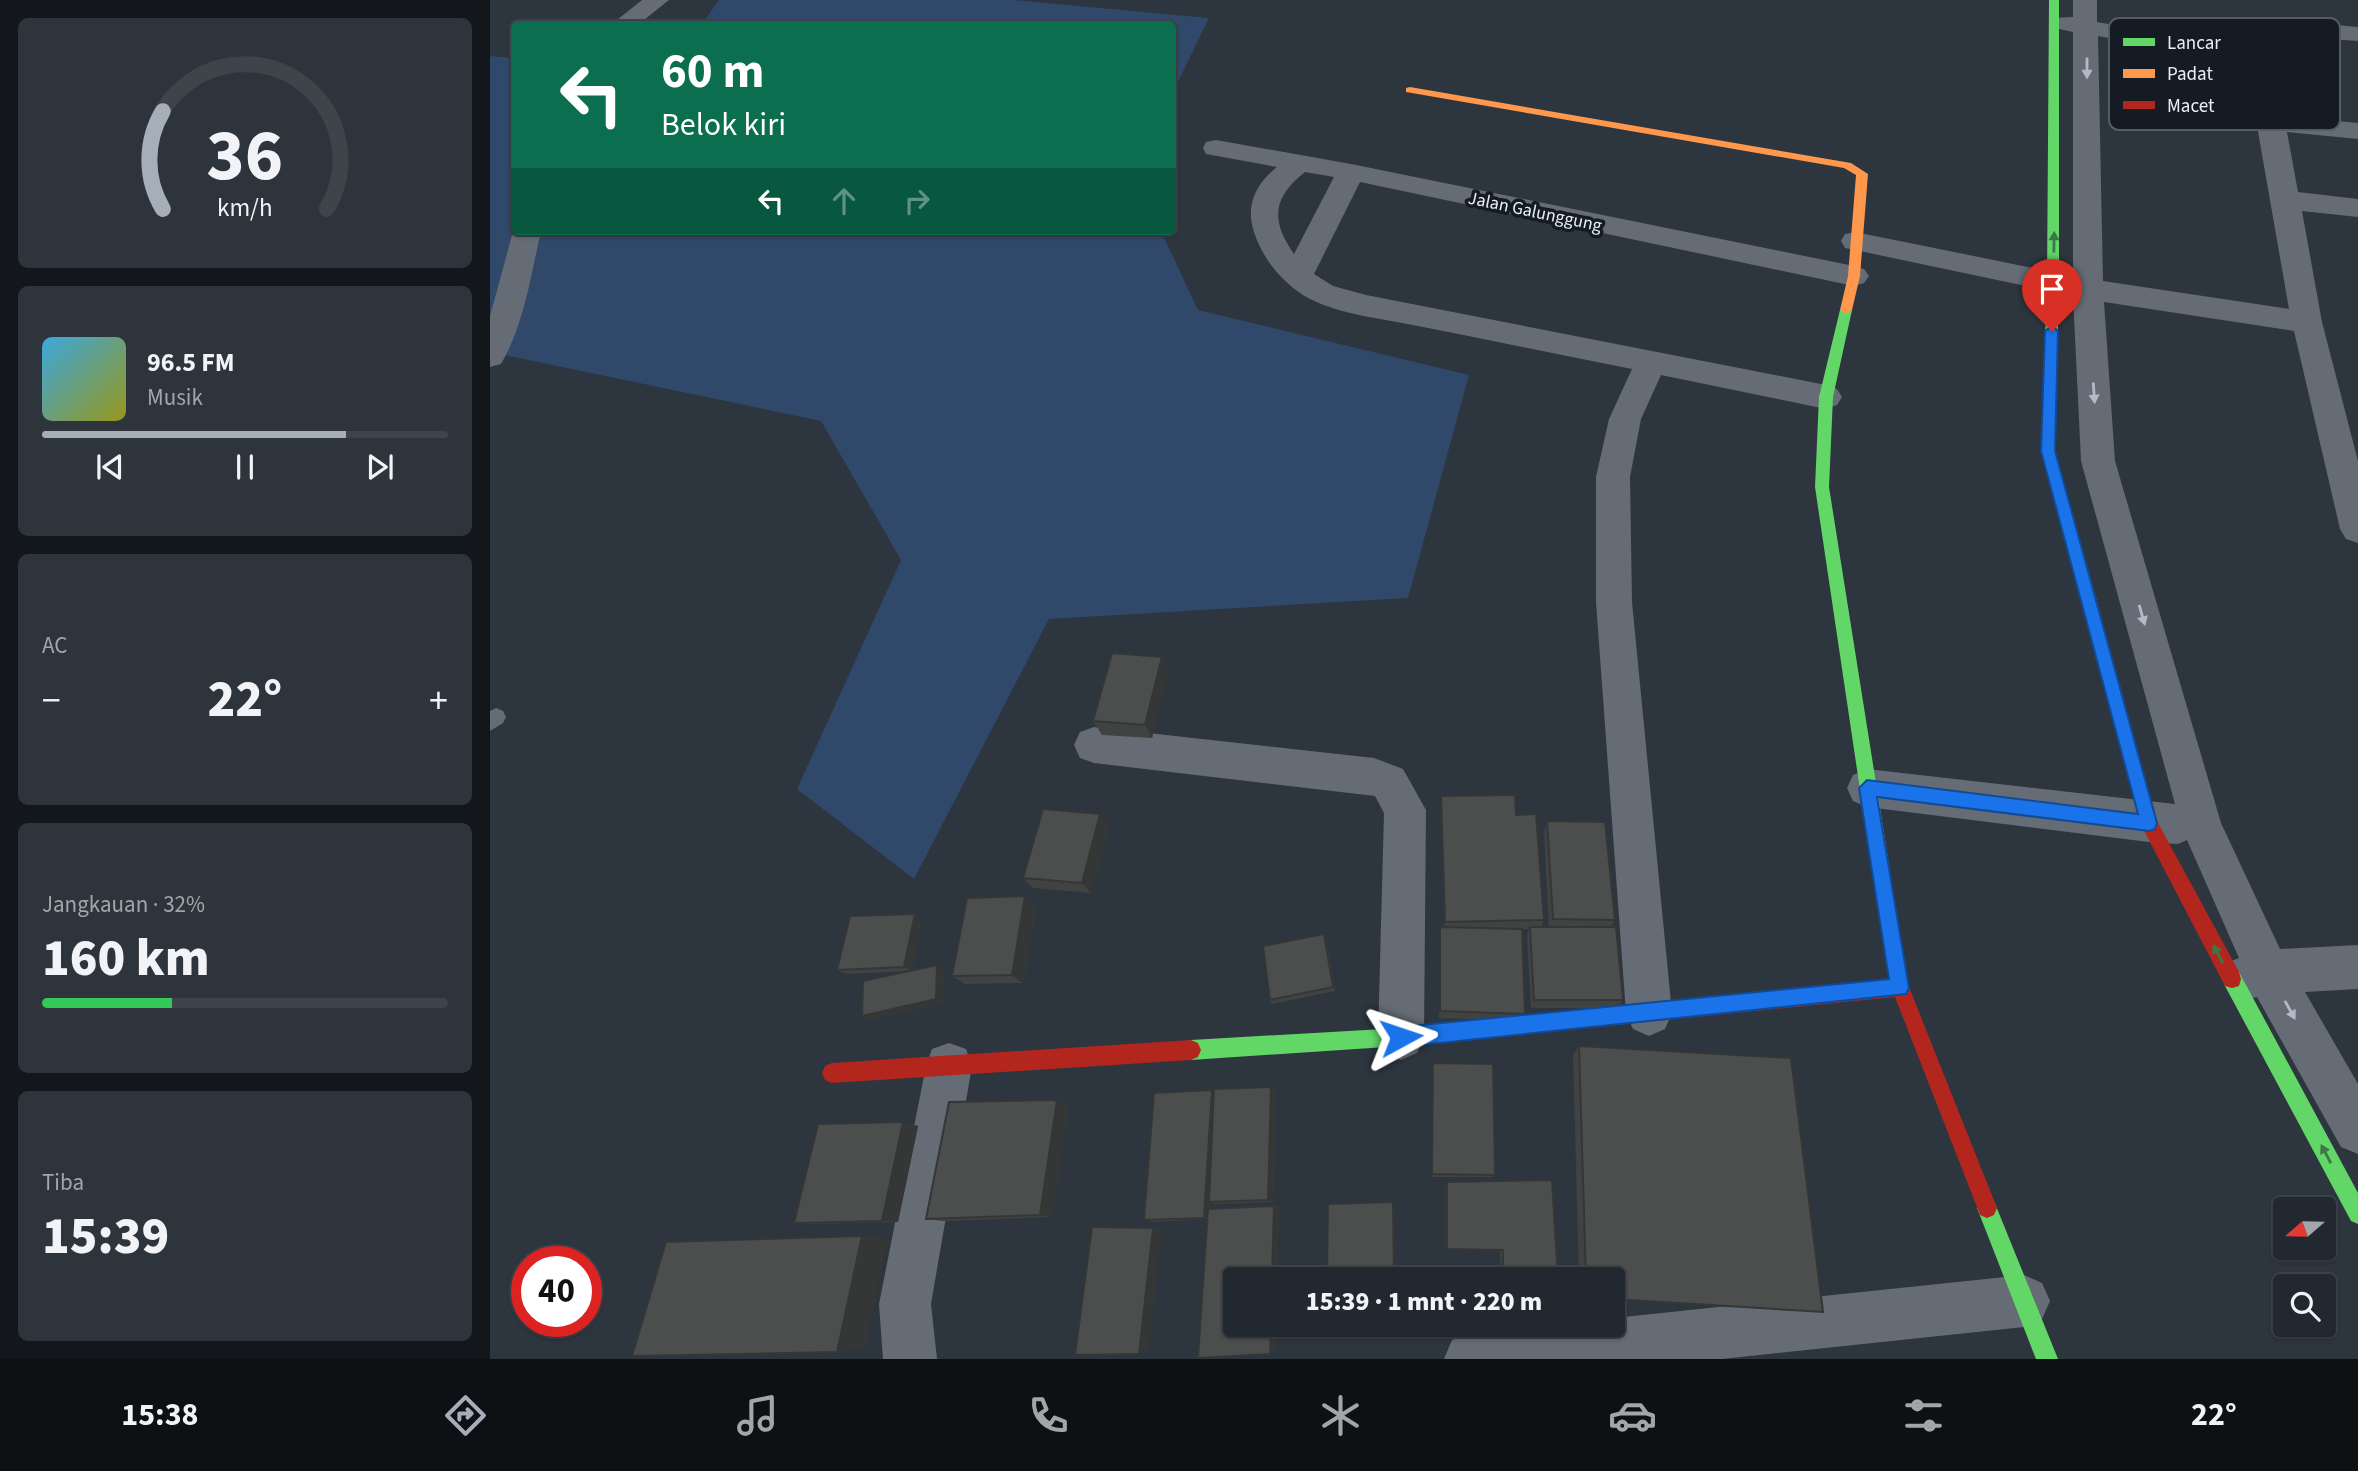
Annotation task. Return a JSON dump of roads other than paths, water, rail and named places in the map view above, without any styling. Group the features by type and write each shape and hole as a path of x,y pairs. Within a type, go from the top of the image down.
{"street":[{"path":"628,21 657,0"},
{"path":"2109,22 2070,12 2070,286 2048,451 2149,823 2250,976 2358,1130"},
{"path":"2340,33 2358,34"},
{"path":"1410,90 1847,164 1862,174 1854,276 1826,397 1822,487 1867,788 1900,988 2047,1359"},
{"path":"2340,129 2358,131"},
{"path":"2273,130 2307,322 2358,529"},
{"name":"Jalan Galunggung","path":"1216,148 1351,172 1553,216 1854,276"},
{"path":"1300,162 1270,189 1266,209 1274,251 1297,277 1323,293 1366,305 1826,397"},
{"path":"1297,277 1351,172"},
{"path":"2286,200 2358,208"},
{"path":"490,356 498,313 526,235"},
{"path":"1855,242 2070,286 2307,322"},
{"path":"2070,286 2098,461 2201,825 2250,976 2358,1214"},
{"path":"1649,1013 1614,602 1613,477 1625,419 1651,362"},
{"path":"1094,745 1374,777 1389,782 1405,810 1401,1037"},
{"path":"1867,788 2149,823 2201,825"},
{"path":"2250,976 2358,967"},
{"path":"832,1073 1401,1037 1900,988"},
{"path":"911,1359 907,1348 905,1304 949,1066"},
{"path":"1471,1359 2024,1301"}]}
